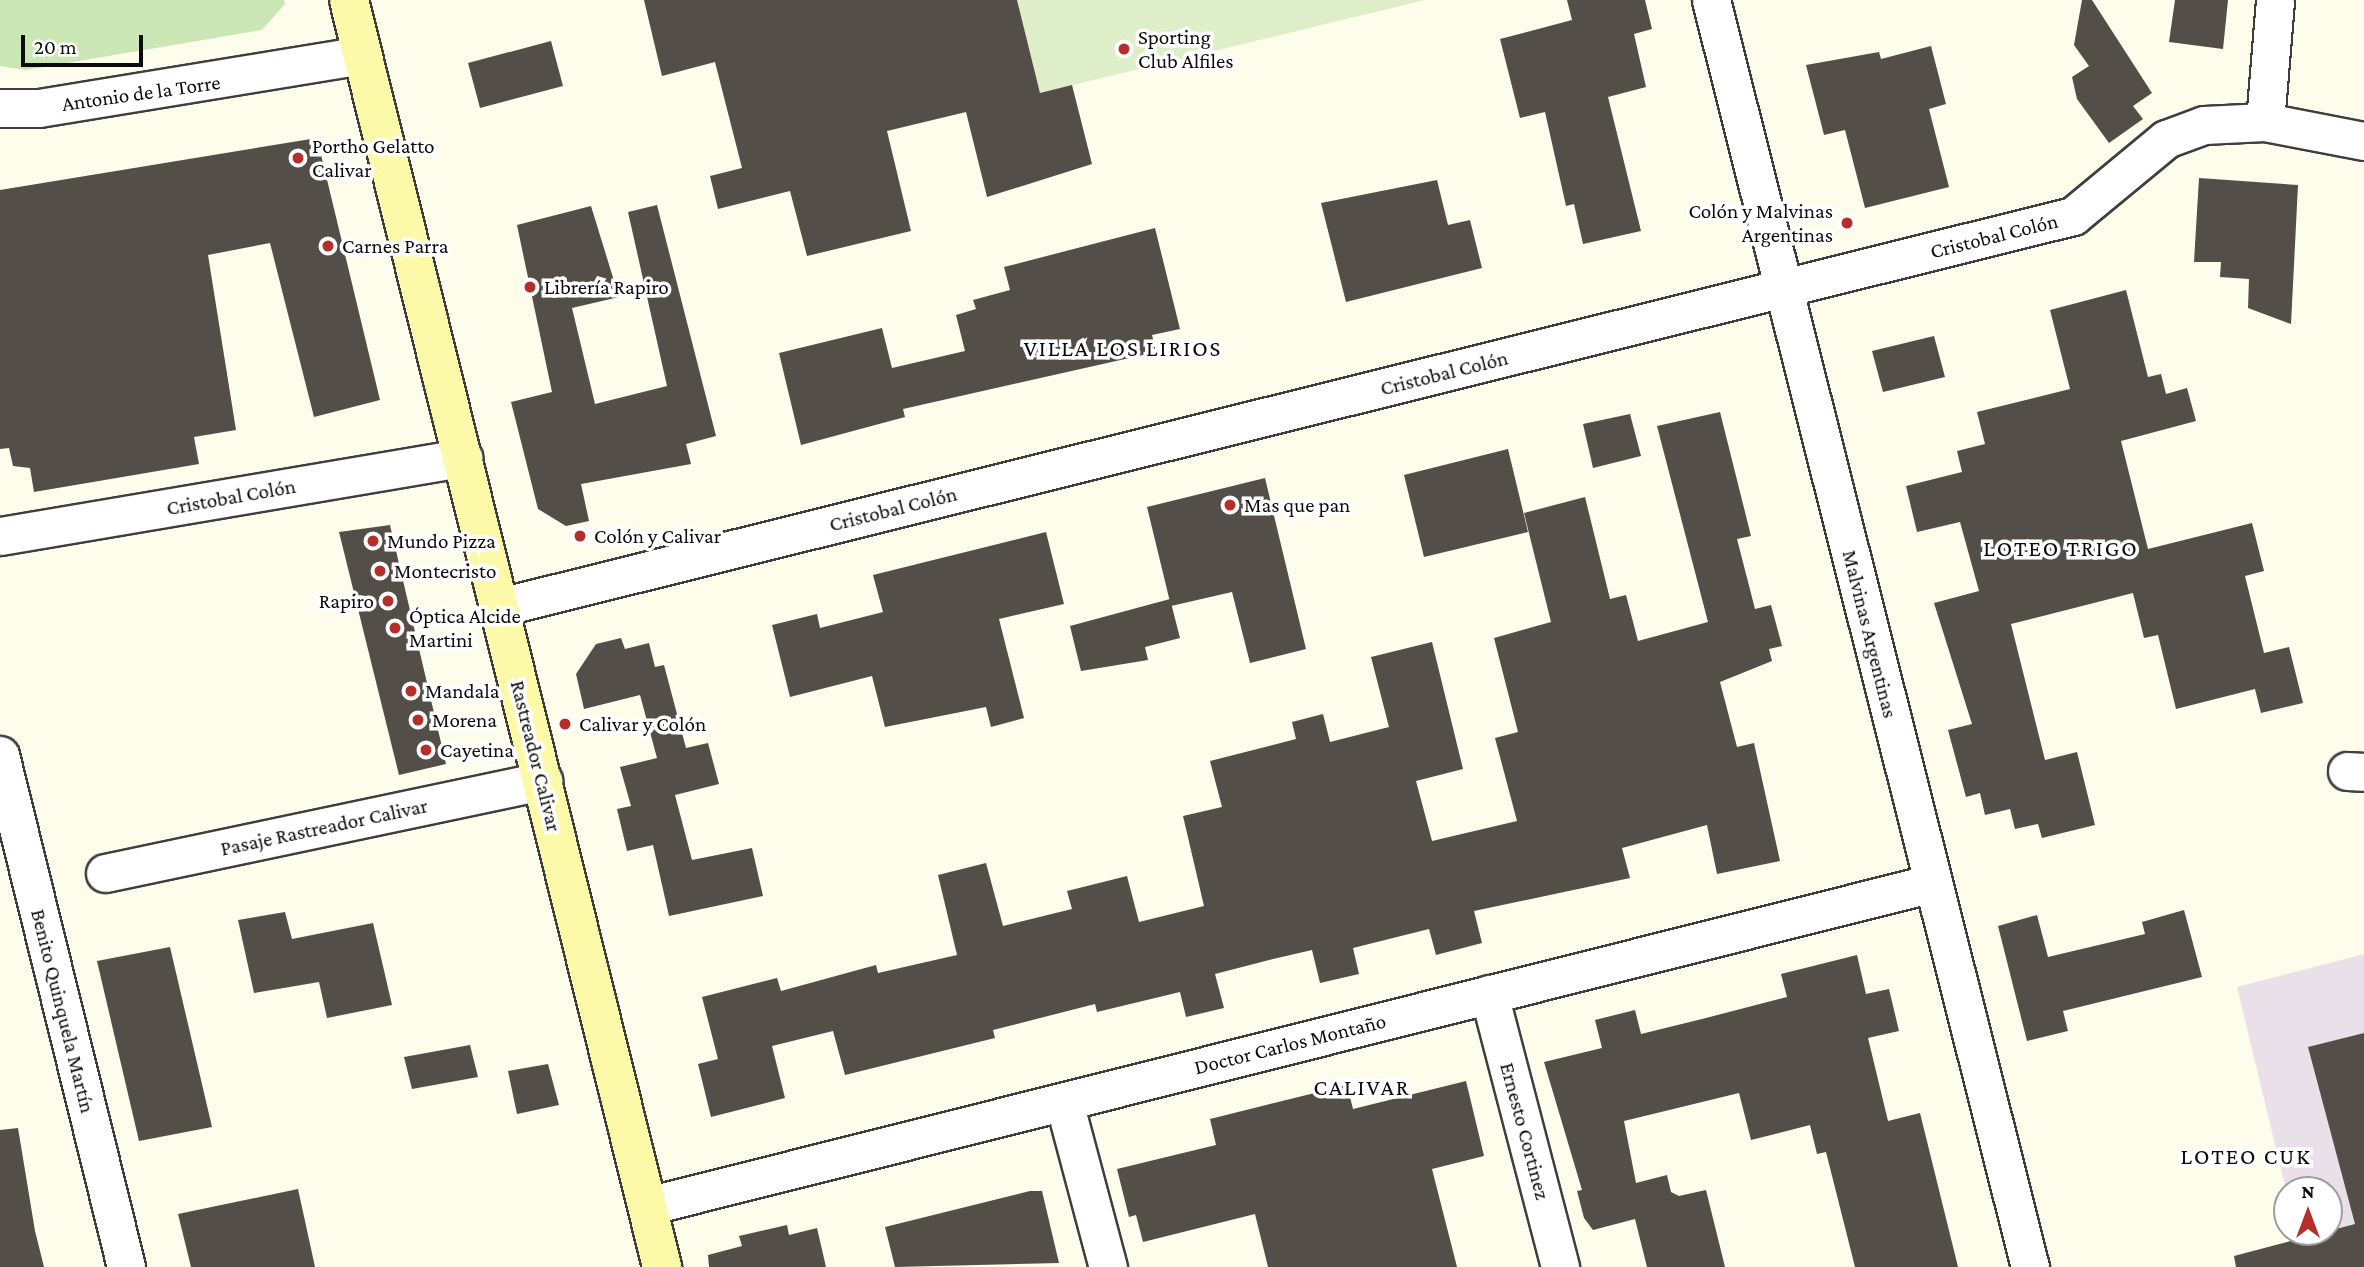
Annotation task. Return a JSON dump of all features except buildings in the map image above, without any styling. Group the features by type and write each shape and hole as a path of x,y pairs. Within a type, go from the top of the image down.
{"main road":[{"name":"Rastreador Calivar","path":"349,0 662,1267"}],"street":[{"name":"Malvinas Argentinas","path":"1711,0 2030,1267"},
{"path":"2265,122 2275,0"},
{"name":"Antonio de la Torre","path":"0,108 39,108 363,55"},
{"name":"Cristobal Colón","path":"500,607 2073,216 2166,139 2204,125 2265,122 2364,141"},
{"name":"Cristobal Colón","path":"0,536 463,458"},
{"name":"Benito Quinquela Martín","path":"0,755 126,1267"},
{"name":"Pasaje Rastreador Calivar","path":"105,873 542,781"},
{"name":"Doctor Carlos Montaño","path":"647,1206 1933,883"},
{"name":"Ernesto Cortinez","path":"1489,994 1560,1267"},
{"path":"1064,1102 1108,1267"}],"shaded area":[{"path":"2364,954 2364,1267 2343,1245 2343,1176 2283,1176 2237,987"}],"green space":[{"path":"0,0 284,0 285,4 262,30 26,70 0,66"},
{"name":"Sporting Club Alfiles","path":"1017,0 1425,0 1040,93"}],"place":[{"name":"Sporting Club Alfiles","path":"1124,49"},
{"name":"Portho Gelatto Calivar","path":"298,158"},
{"name":"Colón y Malvinas Argentinas","path":"1847,223"},
{"name":"Carnes Parra","path":"328,246"},
{"name":"Librería Rapiro","path":"530,287"},
{"name":"Mas que pan","path":"1230,505"},
{"name":"Colón y Calivar","path":"580,536"},
{"name":"Mundo Pizza","path":"373,541"},
{"name":"Montecristo","path":"380,571"},
{"name":"Rapiro","path":"388,601"},
{"name":"Óptica Alcide Martini","path":"395,628"},
{"name":"Mandala","path":"411,691"},
{"name":"Morena","path":"418,720"},
{"name":"Calivar y Colón","path":"565,724"},
{"name":"Cayetina","path":"426,750"}],"district":[{"name":"VILLA LOS LIRIOS","path":"1123,348"},
{"name":"LOTEO TRIGO","path":"2061,548"},
{"name":"CALIVAR","path":"1362,1087"},
{"name":"LOTEO CUK","path":"2246,1156"}]}
